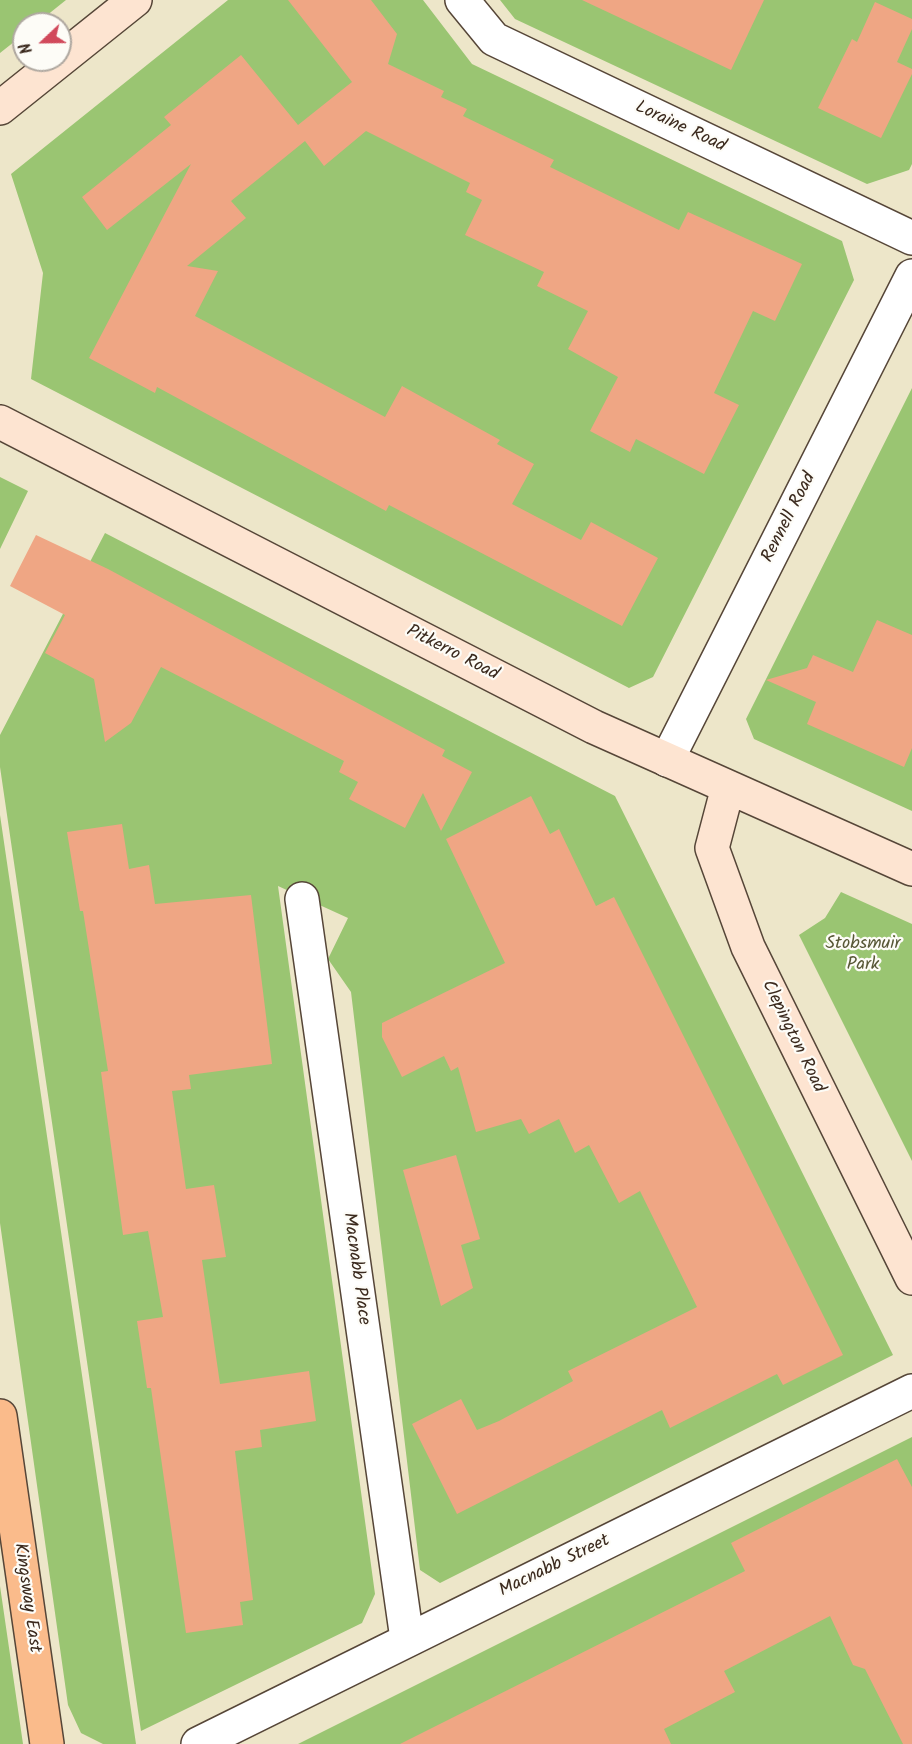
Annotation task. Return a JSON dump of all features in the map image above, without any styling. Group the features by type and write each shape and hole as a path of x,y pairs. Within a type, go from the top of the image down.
{"highway":[{"name":"Kingsway East","path":"0,1416 47,1744"}],"street":[{"path":"0,108 135,0"},
{"name":"Loraine Road","path":"462,0 494,39 912,238"},
{"name":"Rennell Road","path":"667,760 912,276"},
{"name":"Pitkerro Road","path":"0,422 594,727 912,869"},
{"name":"Clepington Road","path":"728,787 712,848 748,947 912,1278"},
{"name":"Macnabb Place","path":"302,899 407,1639"},
{"name":"Macnabb Street","path":"198,1744 912,1392"}],"green space":[{"path":"0,0 66,0 51,12 12,12 12,44 0,53"},
{"path":"228,0 423,0 472,64 842,241 854,280 653,677 629,688 31,379 43,273 11,174"},
{"path":"500,0 912,0 912,164 909,170 867,184 515,19"},
{"path":"912,388 912,811 754,739 746,719"},
{"path":"0,477 28,491 0,549"},
{"path":"105,533 615,796 893,1355 440,1583 420,1570 351,992 328,959 348,918 278,886 375,1594 362,1623 141,1731 0,767 0,735"},
{"path":"0,815 136,1744 103,1744 81,1733 68,1705 0,1223"},
{"name":"Stobsmuir Park","path":"841,892 912,924 912,1161 799,935 825,918"},
{"path":"912,1437 912,1744 298,1744"},
{"path":"0,1586 23,1744 0,1744"}],"building":[{"path":"288,0 371,0 397,34 388,64 444,91 441,97 467,109 463,116 554,160 550,167 679,230 688,212 802,264 775,321 753,311 714,393 739,405 704,474 636,439 630,452 590,431 618,377 568,349 588,311 537,286 544,272 465,235 482,200 466,192 470,183 366,131 324,166 305,141 231,201 246,218 187,266 218,271 195,316 385,417 402,386 500,440 497,444 534,464 512,504 581,540 591,522 658,558 622,626 389,505 386,511 157,387 155,393 89,358 191,164 107,230 82,197 171,125 164,117 241,55 298,125 352,82"},
{"path":"582,0 764,0 731,70"},
{"path":"875,2 912,19 912,29 897,62 912,69 912,74 881,138 818,108 852,39 857,42"},
{"path":"36,535 108,569 445,750 442,756 472,772 441,831 423,793 405,828 349,799 358,782 339,772 344,761 161,667 131,723 105,742 94,679 45,653 65,615 10,586"},
{"path":"877,620 912,635 912,748 904,767 807,724 816,702 766,680 807,668 813,655 853,672"},
{"path":"531,796 550,834 559,829 596,906 614,897 843,1355 783,1385 777,1374 670,1428 662,1410 457,1514 412,1424 461,1399 477,1430 499,1421 573,1381 568,1371 697,1307 640,1191 619,1203 589,1145 575,1153 559,1119 529,1134 521,1119 476,1132 458,1067 451,1071 444,1056 402,1077 382,1037 382,1023 505,963 446,839"},
{"path":"122,824 129,869 149,865 155,904 251,895 272,1064 189,1075 191,1089 172,1091 186,1189 214,1185 226,1257 202,1260 220,1384 309,1371 316,1421 260,1430 262,1447 235,1451 253,1600 240,1602 243,1625 186,1633 151,1388 147,1388 137,1321 163,1317 148,1231 123,1235 101,1072 108,1071 83,911 80,911 67,832"},
{"path":"456,1155 480,1239 461,1245 473,1288 441,1306 403,1170"},
{"path":"897,1459 912,1487 912,1744 903,1744 865,1669 853,1665 830,1616 724,1671 735,1692 664,1729 671,1744 400,1744 745,1571 731,1543"}]}
